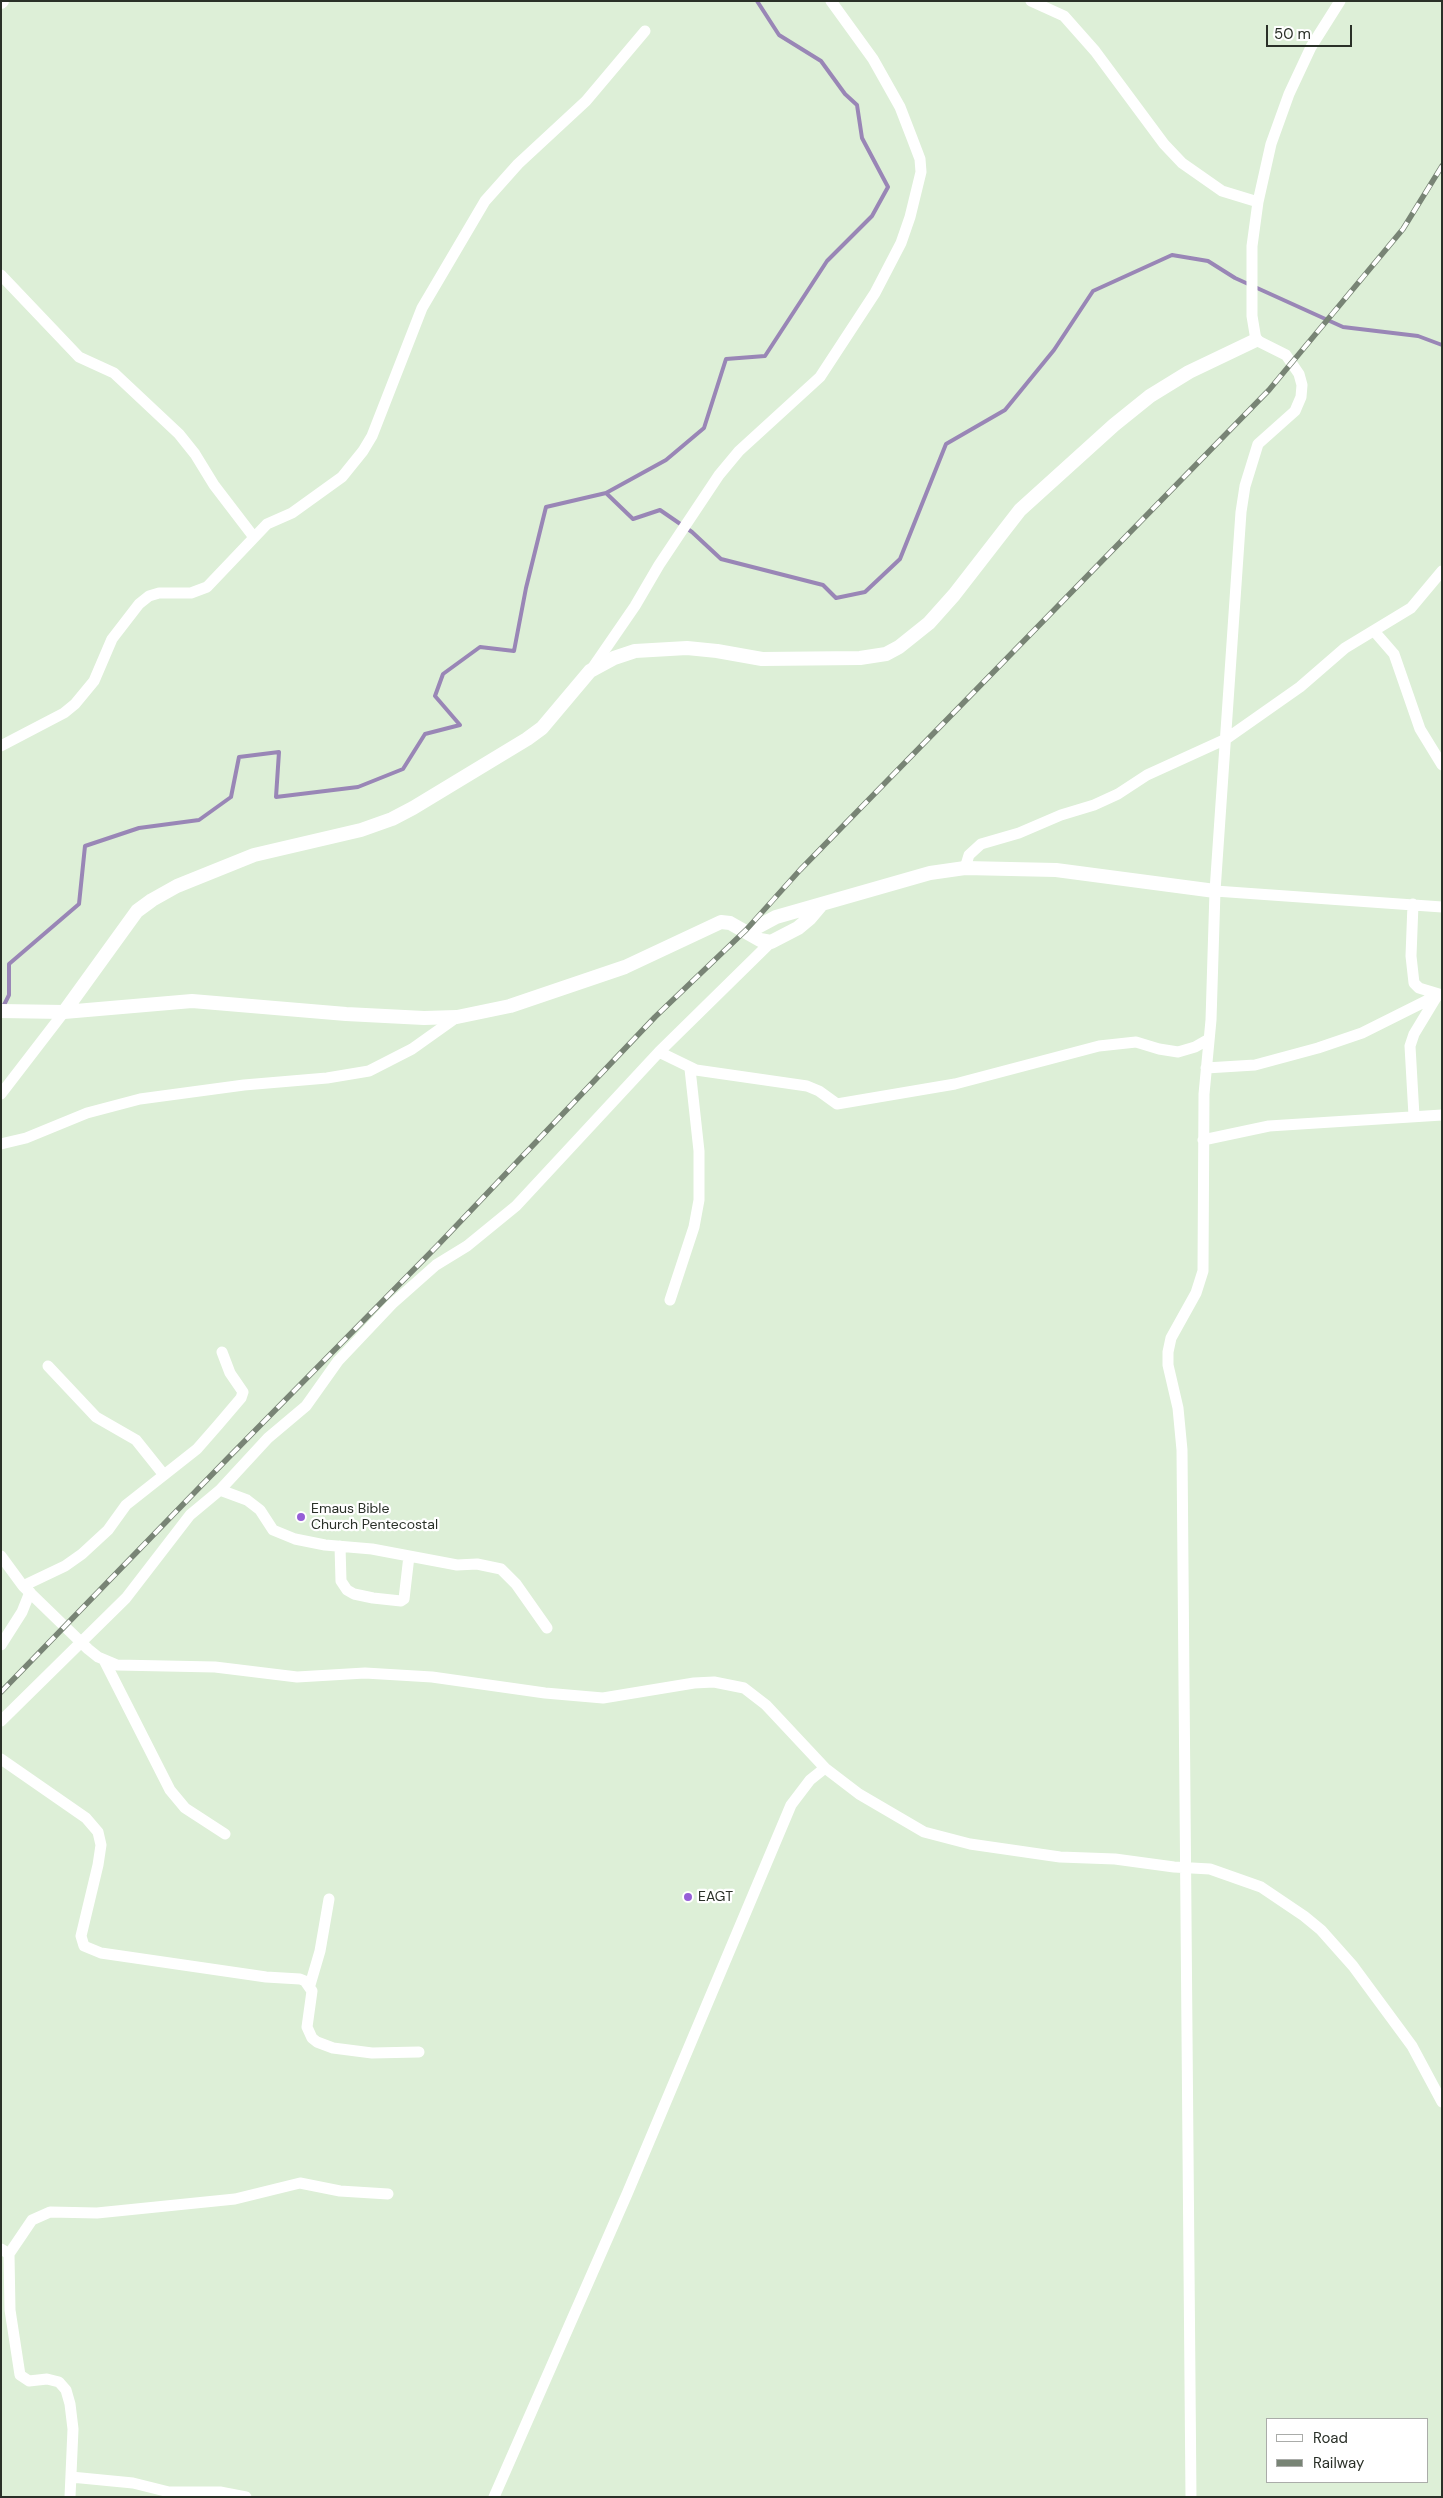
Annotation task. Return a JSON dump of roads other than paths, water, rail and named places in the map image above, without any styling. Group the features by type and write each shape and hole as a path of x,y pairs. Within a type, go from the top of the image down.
{"street":[{"path":"1,1094 64,1012 137,910 177,886 254,855 361,830 413,808 542,728 590,671 635,606 676,539 719,475 739,451 820,376 887,272 901,243 917,192 921,172 920,160 900,107 873,59 831,1"},
{"path":"1031,1 1064,16 1095,51 1164,144 1182,163 1222,191 1258,202"},
{"path":"1256,340 1252,316 1252,246 1258,202 1271,144 1288,94 1311,48 1340,1"},
{"path":"1,746 64,713 75,704 94,680 112,639 139,604 148,596 159,593 191,593 207,587 229,566 253,536 267,524 292,513 321,493 342,477 354,464 372,436 422,308 485,201 518,164 586,101 646,31"},
{"path":"1,276 79,356 114,373 179,434 195,454 214,486 253,536"},
{"path":"590,671 614,658 635,651 652,649 696,648 762,659 860,658 886,654 899,647 928,622 973,572 1020,510 1114,425 1150,396 1189,372 1256,340"},
{"path":"1191,2497 1182,1450 1178,1408 1168,1365 1168,1352 1171,1338 1196,1293 1203,1272 1203,1140 1206,1068 1215,891 1241,512 1245,486 1258,444 1295,411 1302,397 1302,385 1298,374 1286,355 1256,340"},
{"path":"965,868 969,855 981,844 1019,833 1061,815 1094,805 1118,794 1147,775 1226,739 1300,687 1345,648 1412,608 1442,571"},
{"path":"1374,631 1394,654 1420,729 1442,765"},
{"path":"748,932 776,917 930,874 965,868 1056,870 1215,891 1442,907"},
{"path":"1413,904 1413,978 1420,988 1440,995"},
{"path":"1,1721 126,1598 190,1515 220,1490 268,1438 306,1406 338,1361 392,1304 436,1265 467,1246 510,1211 659,1052 771,942 798,928 821,905"},
{"path":"1,1011 64,1012 192,1001 346,1014 424,1018 457,1017 510,1006 625,967 717,923 730,923 760,940 771,942"},
{"path":"1206,1068 1255,1065 1318,1048 1362,1033 1440,995"},
{"path":"1414,1116 1410,1046 1414,1034 1440,995"},
{"path":"1,1144 26,1138 93,1111 140,1100 244,1085 327,1078 369,1071 412,1049 457,1017"},
{"path":"659,1052 690,1069 807,1086 819,1091 837,1104 941,1087 1099,1046 1136,1042 1178,1052 1196,1047 1208,1039"},
{"path":"670,1300 694,1226 699,1200 700,1151 690,1069"},
{"path":"1203,1140 1269,1126 1442,1115"},
{"path":"1,1645 22,1612 26,1589 82,1554 108,1530 126,1505 197,1449 242,1395 241,1388 230,1373 222,1352"},
{"path":"48,1366 96,1417 136,1440 164,1475"},
{"path":"220,1490 247,1500 260,1510 273,1530 284,1536 309,1542 364,1548 457,1565 478,1564 501,1569 516,1584 547,1628"},
{"path":"340,1546 341,1581 347,1590 368,1598 401,1601 404,1599 409,1556"},
{"path":"1,1556 26,1589 81,1642 104,1660 125,1666 215,1667 297,1677 365,1673 432,1677 578,1697 603,1698 694,1683 729,1684 744,1688 759,1699 825,1768 889,1813 910,1825 939,1837 1060,1857 1115,1859 1185,1868 1210,1869 1247,1880 1292,1907 1321,1930 1353,1966 1399,2027 1419,2058 1442,2102"},
{"path":"104,1660 177,1800 185,1808 225,1834"},
{"path":"1,1759 80,1814 98,1832 101,1846 81,1936 84,1946 102,1953 266,1977 300,1978 310,1986 312,1991 307,2027 312,2038 318,2042 333,2048 372,2053 418,2052"},
{"path":"494,2497 620,2212 791,1804 804,1786 825,1768"},
{"path":"310,1986 320,1952 329,1899"},
{"path":"70,2497 73,2428 66,2390 62,2384 53,2380 29,2381 20,2374 10,2302 5,2251 32,2220 50,2212 96,2213 235,2199 300,2183 340,2191 388,2194"},
{"path":"70,2477 132,2483 169,2492 246,2497"}],"waterway":[{"path":"2,1009 9,995 9,964 79,904 85,846 139,828 199,820 231,797 239,757 279,752 276,797 358,787 403,769 425,734 460,725 435,696 443,674 480,647 514,651 526,588 546,507 606,493 666,460 704,428 726,359 765,356 827,261 872,216 888,187 862,138 857,105 845,94 821,61 779,35 757,1"},
{"path":"606,493 633,519 660,510 692,532 721,559 823,585 836,598 865,592 900,559 946,444 1005,410 1054,350 1093,291 1172,255 1208,261 1235,278 1343,327 1418,336 1442,345"}],"railway":[{"path":"1,1692 438,1245 655,1017 746,930 800,870 1269,390 1403,229 1442,166"}],"place":[{"name":"Emaus Bible Church Pentecostal","path":"301,1517"},
{"name":"EAGT","path":"688,1897"}]}
